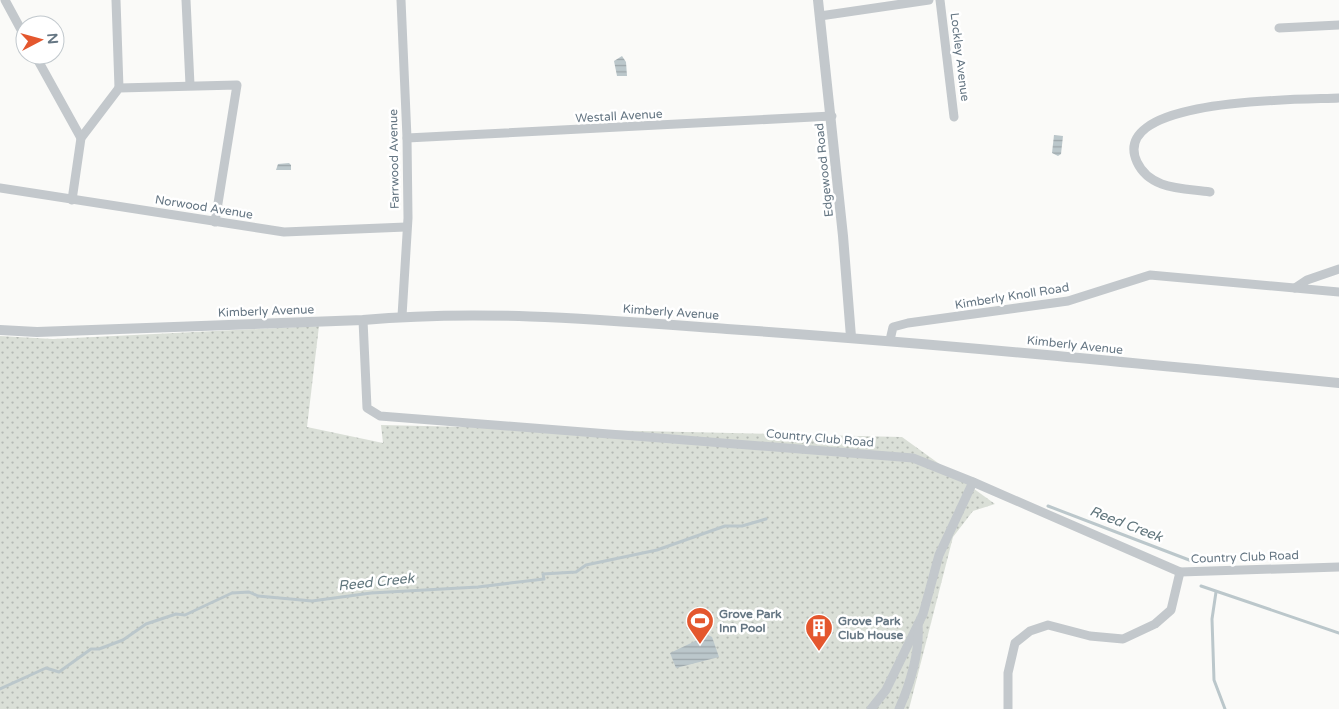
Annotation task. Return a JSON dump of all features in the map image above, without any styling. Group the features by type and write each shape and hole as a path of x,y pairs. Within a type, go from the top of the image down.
{"street":[{"path":"5,0 15,18"},
{"path":"72,200 81,138 119,88 116,0"},
{"path":"186,0 190,85"},
{"name":"Farrwood Avenue","path":"401,0 407,138 402,316"},
{"name":"Edgewood Road","path":"818,0 832,116 851,337"},
{"path":"820,16 928,0"},
{"name":"Lockley Avenue","path":"940,0 954,117"},
{"path":"1279,28 1339,25"},
{"path":"41,65 81,138"},
{"path":"119,88 237,85 215,222"},
{"path":"1210,192 1169,186 1155,182 1143,174 1136,158 1134,143 1140,134 1150,126 1180,113 1210,105 1339,98"},
{"name":"Westall Avenue","path":"407,138 832,116"},
{"name":"Norwood Avenue","path":"0,188 284,232 406,227"},
{"path":"1295,288 1308,280 1339,269"},
{"name":"Kimberly Knoll Road","path":"890,340 893,327 908,323 1068,301 1150,275 1339,292"},
{"name":"Kimberly Avenue","path":"0,330 47,332 364,320 402,316 527,315 890,340 1339,383"},
{"name":"Country Club Road","path":"364,320 367,408 380,416 914,458 1180,572 1339,567"},
{"path":"871,709 886,690 923,614 939,555 973,482"},
{"path":"1008,709 1008,673 1015,643 1030,631 1048,625 1090,636 1123,639 1155,624 1171,610 1180,572"},
{"path":"899,709 912,671 919,636 918,624"}],"shaded area":[{"path":"622,56 626,62 627,76 617,76 614,61"},
{"path":"1054,135 1063,136 1061,154 1058,156 1052,153"},
{"path":"289,163 291,170 276,170 278,164"},
{"path":"319,326 307,427 383,443 381,425 902,437 995,504 973,511 953,537 909,709 0,709 0,336 53,339"},
{"name":"Grove Park Inn Pool","path":"708,635 712,637 719,657 676,668 670,653"}],"waterway":[{"name":"Reed Creek","path":"1048,506 1197,563"},
{"name":"Reed Creek","path":"0,689 46,668 59,672 91,649 99,649 123,640 146,624 176,614 185,615 232,593 249,592 258,596 312,601 371,593 478,587 544,579 543,574 576,572 586,565 657,550 725,526 742,526 766,519"},
{"name":"Reed Creek","path":"1201,586 1339,633"},
{"path":"1216,592 1212,619 1214,680 1225,709"}],"place":[{"name":"Grove Park Inn Pool","path":"700,645"},
{"name":"Grove Park Club House","path":"819,652"}]}
